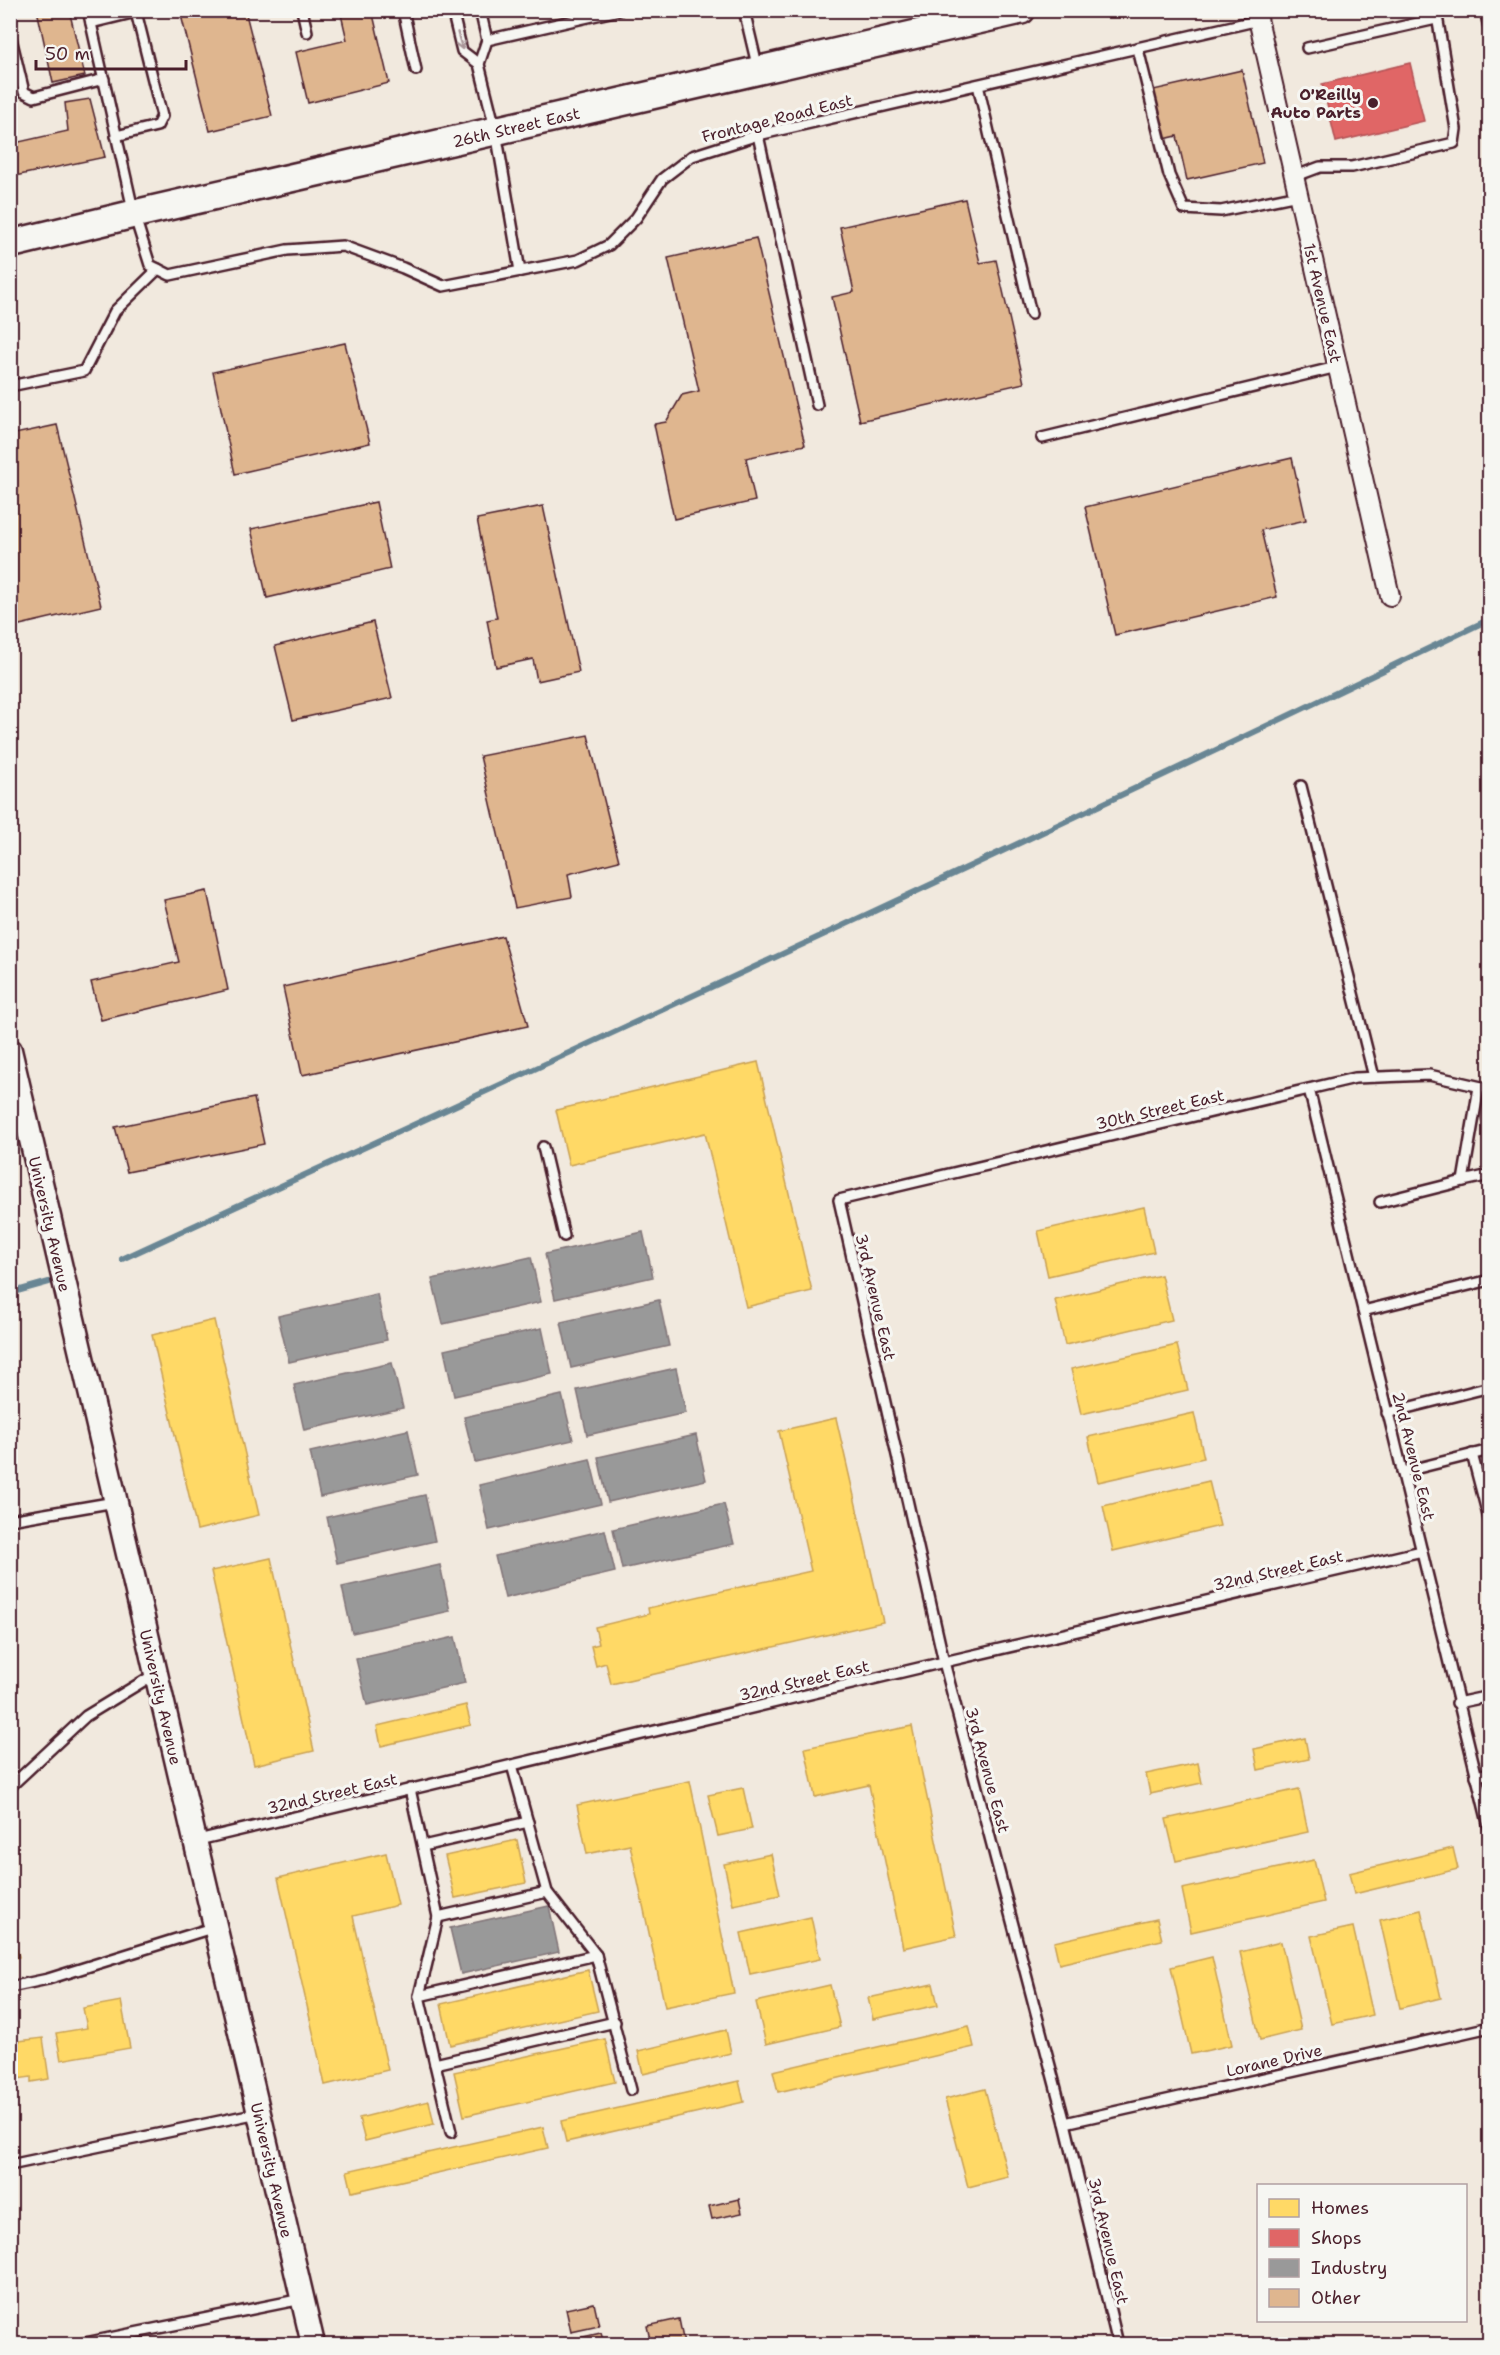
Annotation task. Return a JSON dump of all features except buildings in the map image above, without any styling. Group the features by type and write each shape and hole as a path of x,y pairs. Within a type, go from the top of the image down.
{"main road":[{"name":"26th Street East","path":"10,244 758,71 990,14 1021,10"}],"street":[{"name":"1st Avenue East","path":"1258,15 1390,596"},
{"name":"University Avenue","path":"10,1050 313,2344"}],"lane":[{"path":"10,386 84,370 115,311 158,269 150,265 134,214 88,10"},
{"path":"302,10 308,32"},
{"path":"403,10 416,70"},
{"path":"452,10 462,51 479,64"},
{"path":"480,10 487,40 479,64 496,132 520,271"},
{"path":"487,40 618,10"},
{"path":"744,10 758,71"},
{"path":"1485,10 1490,32"},
{"path":"91,23 140,11 162,116 157,126 117,135"},
{"name":"Frontage Road East","path":"158,269 170,275 287,250 343,246 443,286 578,260 609,245 636,218 662,178 692,156 758,135 1138,49 1258,15"},
{"path":"1138,49 1169,175 1184,209 1221,211 1297,185 1320,167 1352,168 1454,143 1456,129 1436,15 1307,48"},
{"path":"10,34 24,92 34,97 104,80"},
{"path":"978,85 1031,314"},
{"path":"758,135 817,405"},
{"path":"1042,438 1338,368"},
{"path":"1301,786 1374,1077"},
{"name":"30th Street East","path":"839,1200 1355,1078 1429,1074 1490,1089"},
{"path":"1463,1182 1479,1087"},
{"name":"2nd Avenue East","path":"1309,1089 1490,1831"},
{"path":"543,1148 564,1236"},
{"path":"1380,1202 1490,1175"},
{"name":"3rd Avenue East","path":"839,1200 944,1662 1065,2123 1118,2344"},
{"path":"1363,1311 1490,1280"},
{"path":"1387,1413 1490,1387"},
{"path":"1402,1472 1490,1450"},
{"path":"1472,1454 1490,1523"},
{"path":"10,1520 115,1502"},
{"name":"32nd Street East","path":"194,1841 944,1662 1422,1551"},
{"path":"10,1787 86,1716 155,1674"},
{"path":"1457,1703 1490,1696"},
{"path":"513,1765 548,1892 596,1955 631,2090"},
{"path":"1476,1776 1490,1773"},
{"path":"410,1789 438,1917 419,1996 451,2132"},
{"path":"423,1846 528,1822"},
{"path":"438,1917 548,1892"},
{"path":"10,1988 48,1979 215,1927"},
{"path":"419,1996 596,1955"},
{"path":"435,2064 615,2022"},
{"name":"Lorane Drive","path":"1065,2123 1490,2027"},
{"path":"10,2165 258,2113"},
{"path":"80,2344 302,2299"}],"waterway":[{"path":"122,1259 636,1022 1490,619"},
{"path":"10,1293 49,1282"}],"place":[{"name":"O'Reilly Auto Parts","path":"1373,103"}]}
